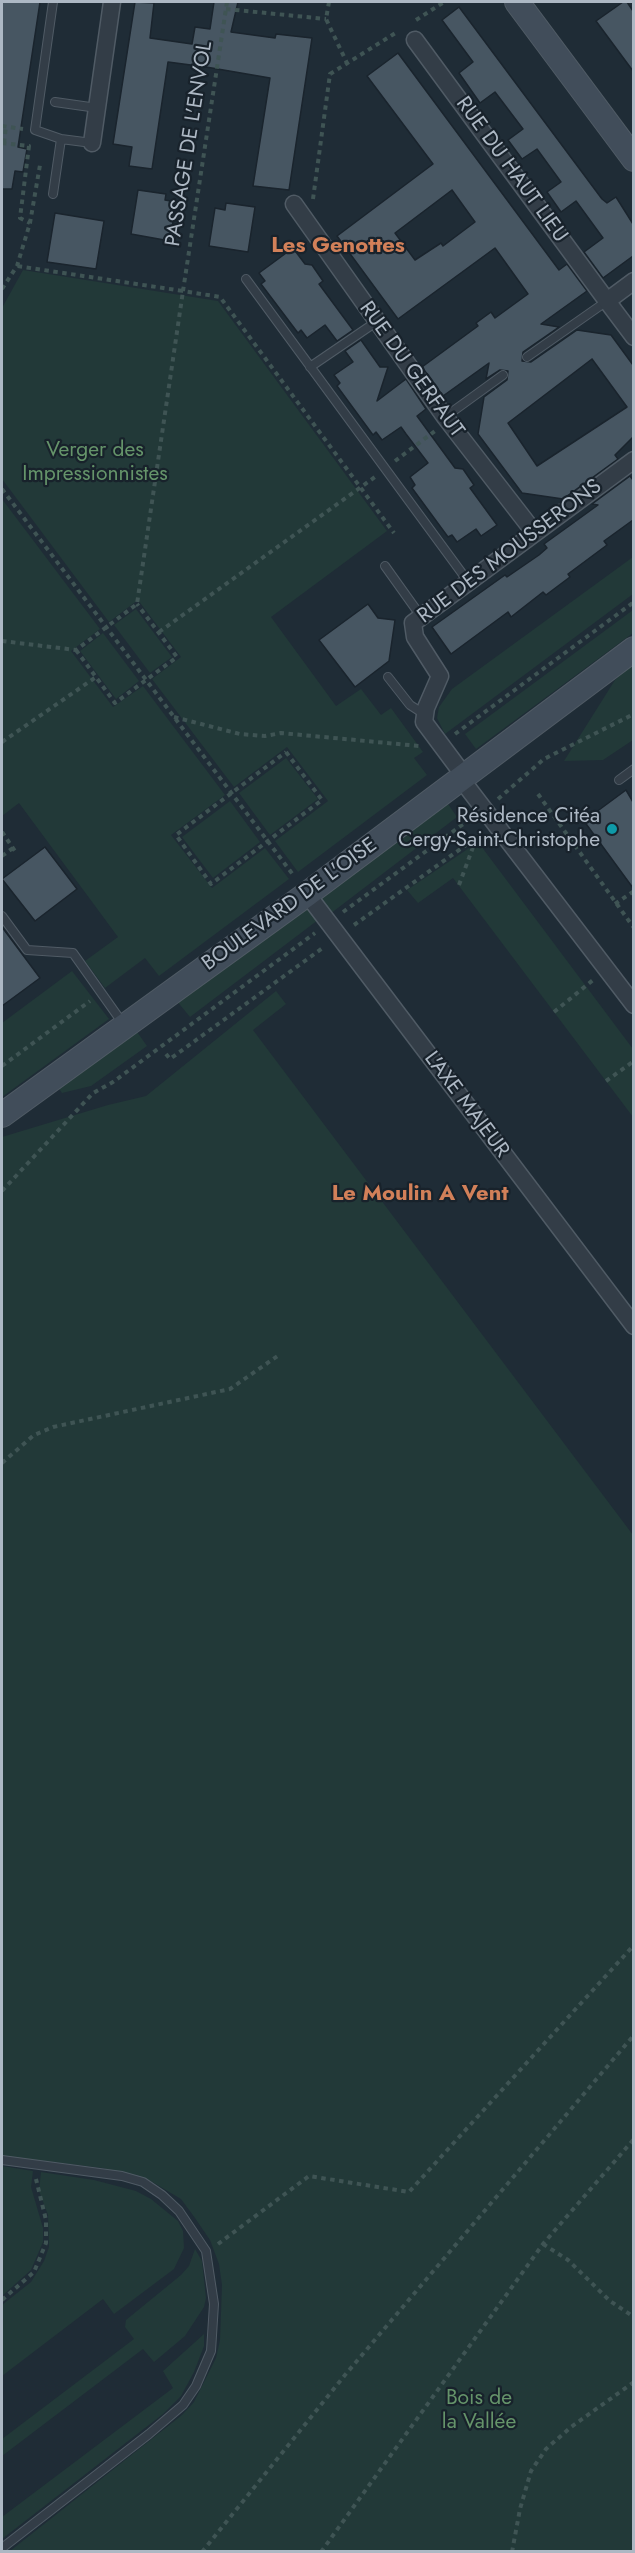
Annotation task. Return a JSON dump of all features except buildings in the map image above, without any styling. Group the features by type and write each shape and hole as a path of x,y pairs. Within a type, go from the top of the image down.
{"main road":[{"path":"517,2 633,159"},
{"name":"BOULEVARD DE L'OISE","path":"2,1115 307,894 633,649"}],"street":[{"path":"92,143 112,2"},
{"name":"RUE DU HAUT LIEU","path":"415,40 607,301"},
{"name":"RUE DU GERFAUT","path":"296,208 446,419 534,532"},
{"path":"633,281 607,301 633,337"},
{"name":"RUE DES MOUSSERONS","path":"424,714 440,676 413,631 413,622 467,580 633,460"},
{"path":"424,714 426,726 446,739 463,778 633,1005"},
{"name":"L'AXE MAJEUR","path":"307,894 633,1326"}],"lane":[{"path":"52,2 35,130 61,139 92,143"},
{"path":"55,102 97,108"},
{"path":"53,194 61,139"},
{"path":"246,279 467,580"},
{"path":"527,357 607,301"},
{"path":"310,367 376,322"},
{"path":"446,419 503,375"},
{"path":"385,566 420,615"},
{"path":"387,677 410,705 424,714"},
{"path":"619,780 633,769"},
{"path":"2,916 27,950 72,953 124,1026"},
{"path":"2,2160 122,2176 143,2182 179,2211 206,2251 213,2284 212,2342 196,2386 183,2404 149,2434 2,2548"}],"path":[{"name":"PASSAGE DE L'ENVOL","path":"137,604 227,2"},
{"path":"296,208 314,199 330,74 347,63 326,20 329,2"},
{"path":"226,9 326,20"},
{"path":"6,126 3,143 29,146 20,218 30,223"},
{"path":"2,289 17,266 30,223 43,147 35,130"},
{"path":"17,266 220,297 394,534"},
{"path":"159,632 360,489 446,419"},
{"path":"2,489 307,894"},
{"path":"174,717 240,734 265,736 281,733 420,746 446,739 633,602"},
{"path":"2,640 76,650 137,604 177,657 115,703 76,650"},
{"path":"2,742 96,677"},
{"path":"544,759 633,714"},
{"path":"446,739 459,744"},
{"path":"286,752 322,800 268,842 211,884 176,835 286,752"},
{"path":"538,794 633,928"},
{"path":"2,832 17,854"},
{"path":"459,885 476,839"},
{"path":"2,856 13,848"},
{"path":"615,904 633,891"},
{"path":"554,1012 587,985"},
{"path":"606,1081 633,1061"},
{"path":"2,1191 93,1094"},
{"path":"2,1463 34,1436 52,1427 231,1389 279,1355"},
{"path":"206,2251 309,2176 409,2192 633,1945"},
{"path":"202,2552 345,2375 633,2036"},
{"path":"321,2552 543,2244 633,2139"},
{"path":"2,2300 34,2272 46,2243 46,2220 36,2189 40,2164"},
{"path":"543,2244 568,2260 610,2301 633,2317"},
{"path":"512,2552 520,2509 531,2471 546,2449 571,2427 633,2382"}],"green space":[{"name":"Verger des Impressionnistes","path":"23,270 218,301 387,531 271,617 336,706 361,689 381,715 391,708 423,752 414,758 427,775 298,872 275,841 328,801 287,747 234,787 152,679 181,657 138,600 109,622 2,479 2,308"},
{"path":"2,499 100,629 71,651 113,707 143,686 225,795 171,835 212,888 265,848 289,879 159,976 145,958 105,988 85,961 118,937 19,803 2,816"},
{"path":"633,557 633,594 445,734 437,718 439,707 452,689"},
{"path":"136,609 172,657 150,673 114,625"},
{"path":"633,610 633,633 476,749 465,734"},
{"path":"103,633 139,681 116,699 80,651"},
{"path":"633,663 633,740 603,760 564,761 615,680"},
{"path":"286,758 318,799 270,835 239,793"},
{"path":"230,801 260,842 213,878 182,837"},
{"path":"446,801 457,817 330,914 317,896"},
{"path":"478,842 633,1049 633,1117 453,878 418,903 407,890"},
{"path":"306,905 318,920 190,1017 176,1000"},
{"path":"72,971 109,1019 2,1097 2,1023"},
{"name":"Bois de la Vallée","path":"276,991 286,1004 253,1030 633,1535 633,2551 10,2551 182,2415 194,2402 216,2358 220,2340 222,2285 219,2264 210,2240 195,2218 181,2199 149,2180 102,2168 2,2156 2,1137 146,1096"},
{"path":"135,1029 147,1046 91,1086 62,1093 58,1087"},
{"path":"2,2166 33,2171 31,2187 43,2228 43,2242 31,2270 2,2296"},
{"path":"41,2172 94,2180 136,2191 151,2199 178,2221 183,2231 184,2248 174,2269 114,2314 103,2299 2,2376 2,2305 31,2282 44,2261 49,2247 48,2215 39,2191"},
{"path":"195,2249 202,2261 206,2298 204,2307 185,2336 154,2362 143,2349 2,2456 2,2439 134,2339 125,2327 126,2320 181,2275 189,2266"},
{"path":"204,2334 204,2346 181,2396 163,2414 2,2539 2,2517 173,2388 163,2371"}],"place":[{"name":"Résidence Citéa Cergy-Saint-Christophe","path":"612,829"}],"district":[{"name":"Les Genottes","path":"338,247"},
{"name":"Le Moulin A Vent","path":"420,1195"}]}
